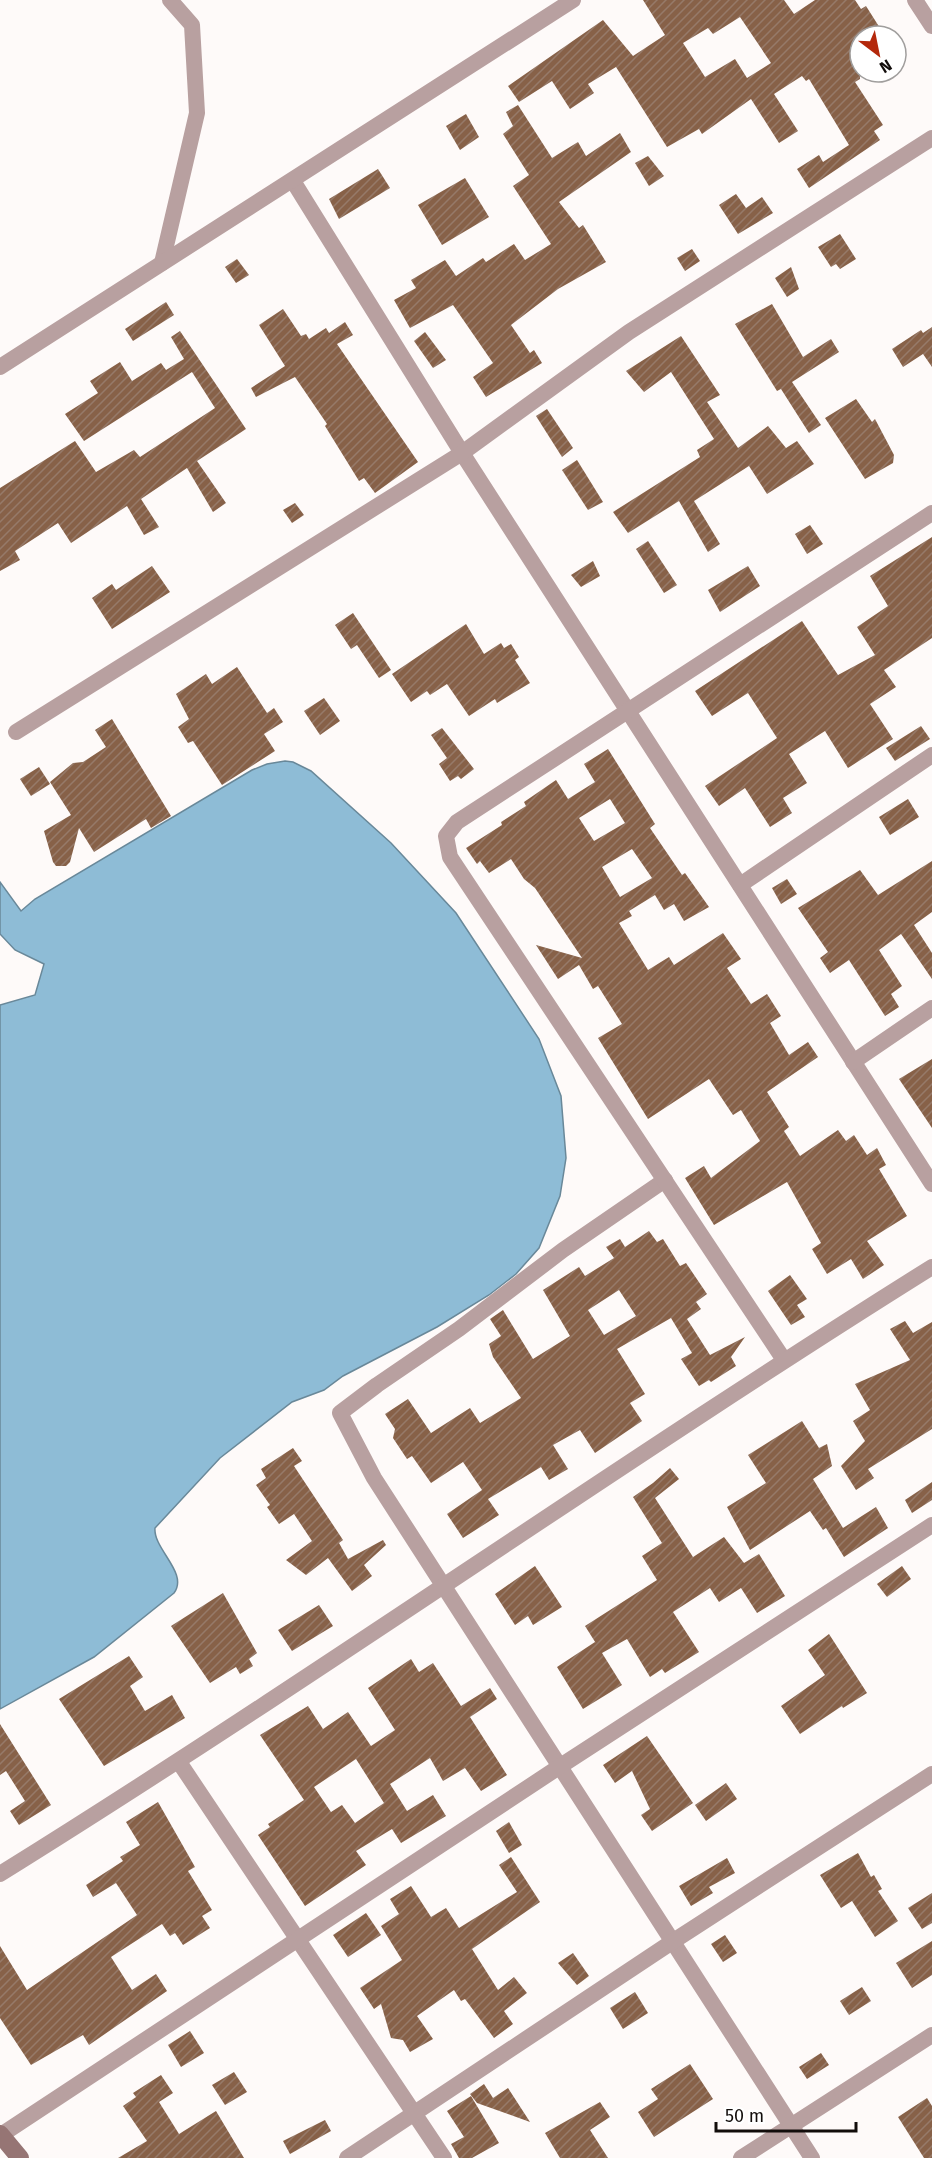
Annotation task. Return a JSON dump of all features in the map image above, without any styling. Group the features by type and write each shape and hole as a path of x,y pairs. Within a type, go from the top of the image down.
{"street":[{"path":"162,263 197,113 192,25 170,0"},
{"path":"0,367 573,0"},
{"path":"915,0 932,26"},
{"path":"16,732 462,453 629,332 932,138"},
{"path":"293,181 462,453 932,1184"},
{"path":"784,1360 450,857 446,836 457,822 932,513"},
{"path":"740,885 932,754"},
{"path":"853,1062 932,1008"},
{"path":"665,1180 563,1250 459,1329 340,1413 374,1478 812,2158"},
{"path":"0,1874 179,1762 442,1584 784,1360 932,1267"},
{"path":"20,2158 1,2134 932,1525"},
{"path":"179,1762 444,2158"},
{"path":"347,2158 672,1942 932,1774"},
{"path":"741,2158 932,2035"}],"water":[{"path":"293,762 311,771 391,843 456,913 539,1039 561,1096 566,1158 560,1196 539,1248 516,1274 489,1295 437,1327 343,1376 324,1390 292,1402 220,1458 155,1528 159,1544 177,1577 174,1593 94,1657 0,1709 0,1005 35,995 44,964 15,950 0,934 0,882 21,911 35,899 252,770 267,764"}],"building":[{"path":"643,0 784,0 794,14 815,0 855,0 861,9 866,6 877,24 848,24 848,84 856,84 883,125 874,131 880,140 809,188 797,169 819,155 823,162 849,145 809,79 806,81 802,76 774,94 798,131 779,143 751,99 702,134 699,129 667,147 616,67 588,84 594,93 570,109 552,81 519,102 508,86 603,20 633,56 665,35","holes":["740,17 771,63 747,78 735,59 705,77 683,43 708,28 713,34"]},
{"path":"518,105 552,158 578,142 586,156 620,133 631,152 559,202 579,228 583,225 606,262 558,289 511,325 530,353 534,350 542,363 486,397 473,377 493,363 453,305 410,328 394,300 416,288 411,280 445,260 456,276 483,258 486,262 514,244 525,260 551,244 513,186 529,175 503,134 513,126 506,112"},
{"path":"466,114 479,137 460,150 446,126"},
{"path":"648,156 664,176 649,186 635,163"},
{"path":"378,169 390,188 339,219 329,199"},
{"path":"465,178 489,217 442,245 418,205"},
{"path":"736,194 746,208 762,197 773,213 738,234 719,205"},
{"path":"840,234 856,259 840,269 836,264 831,267 818,247"},
{"path":"692,249 700,261 685,271 677,258"},
{"path":"237,259 249,275 236,283 225,267"},
{"path":"791,267 799,289 787,297 775,278"},
{"path":"166,302 174,315 133,341 125,329"},
{"path":"772,304 803,357 831,339 839,352 792,382 821,425 809,433 781,389 777,391 735,324"},
{"path":"283,309 301,336 306,334 309,339 326,328 329,333 345,322 353,335 337,344 418,462 375,493 364,478 359,481 325,426 327,424 295,377 256,397 251,388 285,366 259,325"},
{"path":"932,327 932,367 923,354 903,367 892,349 921,330 923,333"},
{"path":"180,331 246,429 197,461 226,503 213,512 187,468 141,499 159,527 144,535 127,506 71,543 58,523 15,551 20,560 0,571 0,488 75,441 96,472 134,450 140,457 215,408 192,372 84,441 65,414 98,393 90,381 120,362 132,381 161,363 166,370 184,359 171,337"},
{"path":"425,332 446,360 433,368 414,341"},
{"path":"681,336 720,395 707,402 738,448 768,426 786,448 797,441 814,464 767,494 749,466 694,501 720,544 708,552 679,501 628,533 613,512 700,457 697,450 714,439 671,372 644,392 626,371"},
{"path":"856,399 872,422 875,419 894,455 893,463 865,479 825,418"},
{"path":"547,409 573,448 562,457 536,416"},
{"path":"577,460 603,502 588,510 562,470"},
{"path":"295,503 304,515 292,523 283,510"},
{"path":"810,525 823,544 807,554 795,534"},
{"path":"932,537 932,638 884,670 896,687 870,704 893,739 848,768 825,731 789,754 807,783 783,798 792,813 770,827 745,788 719,806 705,786 777,738 748,693 712,716 695,691 802,621 838,675 875,655 857,627 888,606 870,576"},
{"path":"648,541 677,585 664,593 636,549"},
{"path":"593,561 600,576 581,587 571,575"},
{"path":"152,566 170,592 112,629 92,598 112,584 116,590"},
{"path":"748,566 760,586 720,612 708,590"},
{"path":"353,613 391,670 379,678 357,645 351,649 335,625"},
{"path":"466,624 484,654 501,643 504,648 511,644 519,657 515,660 530,683 497,703 495,699 469,716 447,684 430,695 427,691 411,702 392,674"},
{"path":"237,667 267,713 274,708 283,722 264,734 275,751 222,785 193,741 188,743 178,727 189,719 176,694 206,674 212,684"},
{"path":"324,698 340,721 320,735 304,711"},
{"path":"112,719 171,816 151,828 146,819 94,852 79,828 70,862 66,866 56,866 44,831 71,815 50,782 73,763 83,762 106,747 95,730"},
{"path":"921,726 930,739 895,761 886,748"},
{"path":"442,728 474,769 461,779 458,776 450,781 439,764 447,758 431,735"},
{"path":"608,749 655,824 650,828 682,875 685,873 709,907 684,921 674,904 664,910 655,895 629,911 632,916 619,923 648,970 669,957 674,965 723,933 741,959 727,968 751,1004 767,994 781,1016 770,1023 789,1055 808,1042 818,1057 767,1092 789,1127 784,1131 800,1156 838,1130 846,1141 854,1135 867,1155 877,1148 886,1165 879,1169 907,1216 867,1241 884,1265 863,1279 851,1259 827,1274 812,1249 821,1243 787,1182 714,1225 685,1178 704,1166 711,1178 760,1141 741,1110 733,1115 709,1079 648,1119 598,1038 622,1024 598,986 593,989 579,965 558,979 536,945 582,958 535,888 524,879 511,859 489,873 480,861 477,864 466,848 502,825 501,822 526,806 524,802 556,780 568,799 595,782 584,764","holes":["610,799 625,823 594,841 579,818","632,849 652,878 620,897 602,867"]},
{"path":"39,767 50,784 31,796 20,779"},
{"path":"908,799 919,817 890,835 879,817"},
{"path":"932,861 932,912 914,925 932,953 932,979 901,934 879,950 902,986 891,994 899,1007 885,1016 849,960 830,973 820,958 828,952 798,908 860,870 878,895"},
{"path":"787,879 797,894 781,904 772,888"},
{"path":"932,1059 932,1128 899,1079"},
{"path":"649,1231 657,1242 663,1239 680,1266 686,1263 707,1294 696,1302 701,1309 687,1319 710,1355 745,1337 731,1357 736,1366 711,1382 709,1380 699,1386 681,1359 692,1353 671,1318 617,1349 645,1394 630,1403 642,1421 595,1453 580,1430 553,1445 568,1469 549,1480 541,1467 488,1499 499,1515 463,1538 447,1514 482,1490 463,1462 431,1483 412,1456 407,1459 393,1438 395,1429 385,1414 408,1399 431,1433 470,1408 480,1423 521,1398 493,1357 489,1344 501,1336 490,1319 503,1310 533,1359 570,1336 543,1290 579,1267 585,1276 614,1258 606,1247 620,1239 625,1247","holes":["619,1290 636,1316 604,1335 588,1310"]},
{"path":"790,1275 807,1299 797,1305 805,1317 791,1325 768,1291"},
{"path":"905,1321 913,1333 932,1322 932,1429 868,1469 874,1478 856,1490 841,1466 865,1441 853,1421 870,1410 855,1384 910,1360 890,1329"},
{"path":"802,1421 819,1448 827,1444 832,1466 813,1479 843,1528 876,1507 888,1528 844,1557 826,1528 823,1530 810,1511 750,1550 727,1507 766,1483 748,1455"},
{"path":"293,1448 302,1461 294,1466 343,1540 339,1543 348,1559 383,1540 386,1545 364,1565 372,1576 352,1591 328,1558 306,1575 286,1560 312,1541 294,1514 279,1524 267,1507 270,1505 256,1485 266,1478 261,1469"},
{"path":"670,1468 679,1479 655,1498 693,1557 724,1537 744,1563 759,1554 785,1596 757,1613 741,1588 719,1602 710,1588 673,1612 699,1652 665,1673 662,1669 650,1677 627,1639 602,1653 622,1685 583,1709 557,1667 595,1642 597,1645 585,1626 657,1580 642,1556 662,1543 633,1497"},
{"path":"932,1482 932,1500 912,1513 905,1500"},
{"path":"535,1566 562,1607 533,1625 528,1616 515,1625 495,1594"},
{"path":"902,1566 911,1579 887,1597 877,1584"},
{"path":"223,1593 257,1653 249,1659 253,1666 240,1674 236,1667 210,1683 171,1626"},
{"path":"319,1605 333,1626 292,1651 278,1630"},
{"path":"829,1634 867,1693 843,1708 842,1706 800,1734 781,1706 825,1675 808,1650"},
{"path":"129,1656 143,1677 130,1686 145,1711 172,1695 185,1718 104,1766 59,1699"},
{"path":"411,1659 419,1672 433,1663 461,1706 490,1688 497,1699 470,1717 507,1775 481,1791 465,1768 443,1781 430,1758 390,1784 407,1811 433,1795 446,1816 401,1843 392,1829 356,1851 366,1865 305,1906 258,1835 270,1827 268,1824 304,1800 260,1735 308,1706 323,1729 348,1712 371,1746 395,1730 368,1688","holes":["356,1759 384,1803 355,1823 342,1805 331,1812 314,1787"]},
{"path":"0,1724 51,1805 19,1825 10,1811 25,1801 6,1771 0,1775"},
{"path":"647,1736 693,1803 652,1831 641,1815 650,1809 632,1771 615,1783 603,1765"},
{"path":"726,1783 737,1799 706,1821 695,1805"},
{"path":"158,1802 195,1867 188,1871 212,1910 202,1916 210,1928 183,1945 175,1933 170,1936 162,1924 111,1957 132,1990 156,1974 167,1991 89,2045 83,2035 31,2065 0,2018 0,1946 27,1990 137,1915 116,1883 93,1897 86,1885 123,1861 120,1857 140,1845 126,1822"},
{"path":"509,1822 522,1845 509,1853 496,1831"},
{"path":"858,1853 871,1877 874,1875 882,1889 878,1891 898,1921 875,1937 852,1901 841,1908 820,1875"},
{"path":"511,1857 540,1902 472,1949 498,1990 514,1977 527,1993 504,2011 513,2024 494,2038 465,1999 461,2001 454,1990 417,2016 433,2039 410,2052 403,2040 391,2038 381,2004 374,2009 360,1988 402,1960 381,1926 399,1914 390,1899 411,1886 431,1917 446,1908 459,1928 517,1892 499,1865"},
{"path":"727,1858 735,1873 709,1887 713,1893 691,1906 679,1886"},
{"path":"932,1893 932,1923 922,1929 908,1908"},
{"path":"366,1913 381,1935 348,1957 333,1935"},
{"path":"725,1935 737,1953 723,1962 711,1944"},
{"path":"932,1941 932,1975 912,1988 896,1963"},
{"path":"573,1953 589,1976 577,1985 558,1963"},
{"path":"862,1987 871,2001 849,2015 840,2001"},
{"path":"635,1992 648,2013 623,2029 610,2008"},
{"path":"190,2031 204,2053 181,2067 168,2045"},
{"path":"821,2053 829,2065 807,2079 799,2067"},
{"path":"690,2064 713,2099 654,2137 638,2112 658,2099 651,2089"},
{"path":"234,2072 247,2092 225,2105 212,2085"},
{"path":"161,2075 173,2093 159,2102 179,2134 216,2111 244,2158 118,2158 147,2141 123,2106 136,2097 133,2093"},
{"path":"484,2084 493,2098 508,2088 530,2122 477,2103 470,2094"},
{"path":"471,2096 499,2143 472,2158 459,2158 451,2144 464,2137 447,2111"},
{"path":"927,2098 932,2106 932,2158 924,2158 898,2117"},
{"path":"600,2102 610,2117 590,2130 608,2158 560,2158 545,2133"},
{"path":"325,2120 331,2131 290,2154 283,2141"}]}
